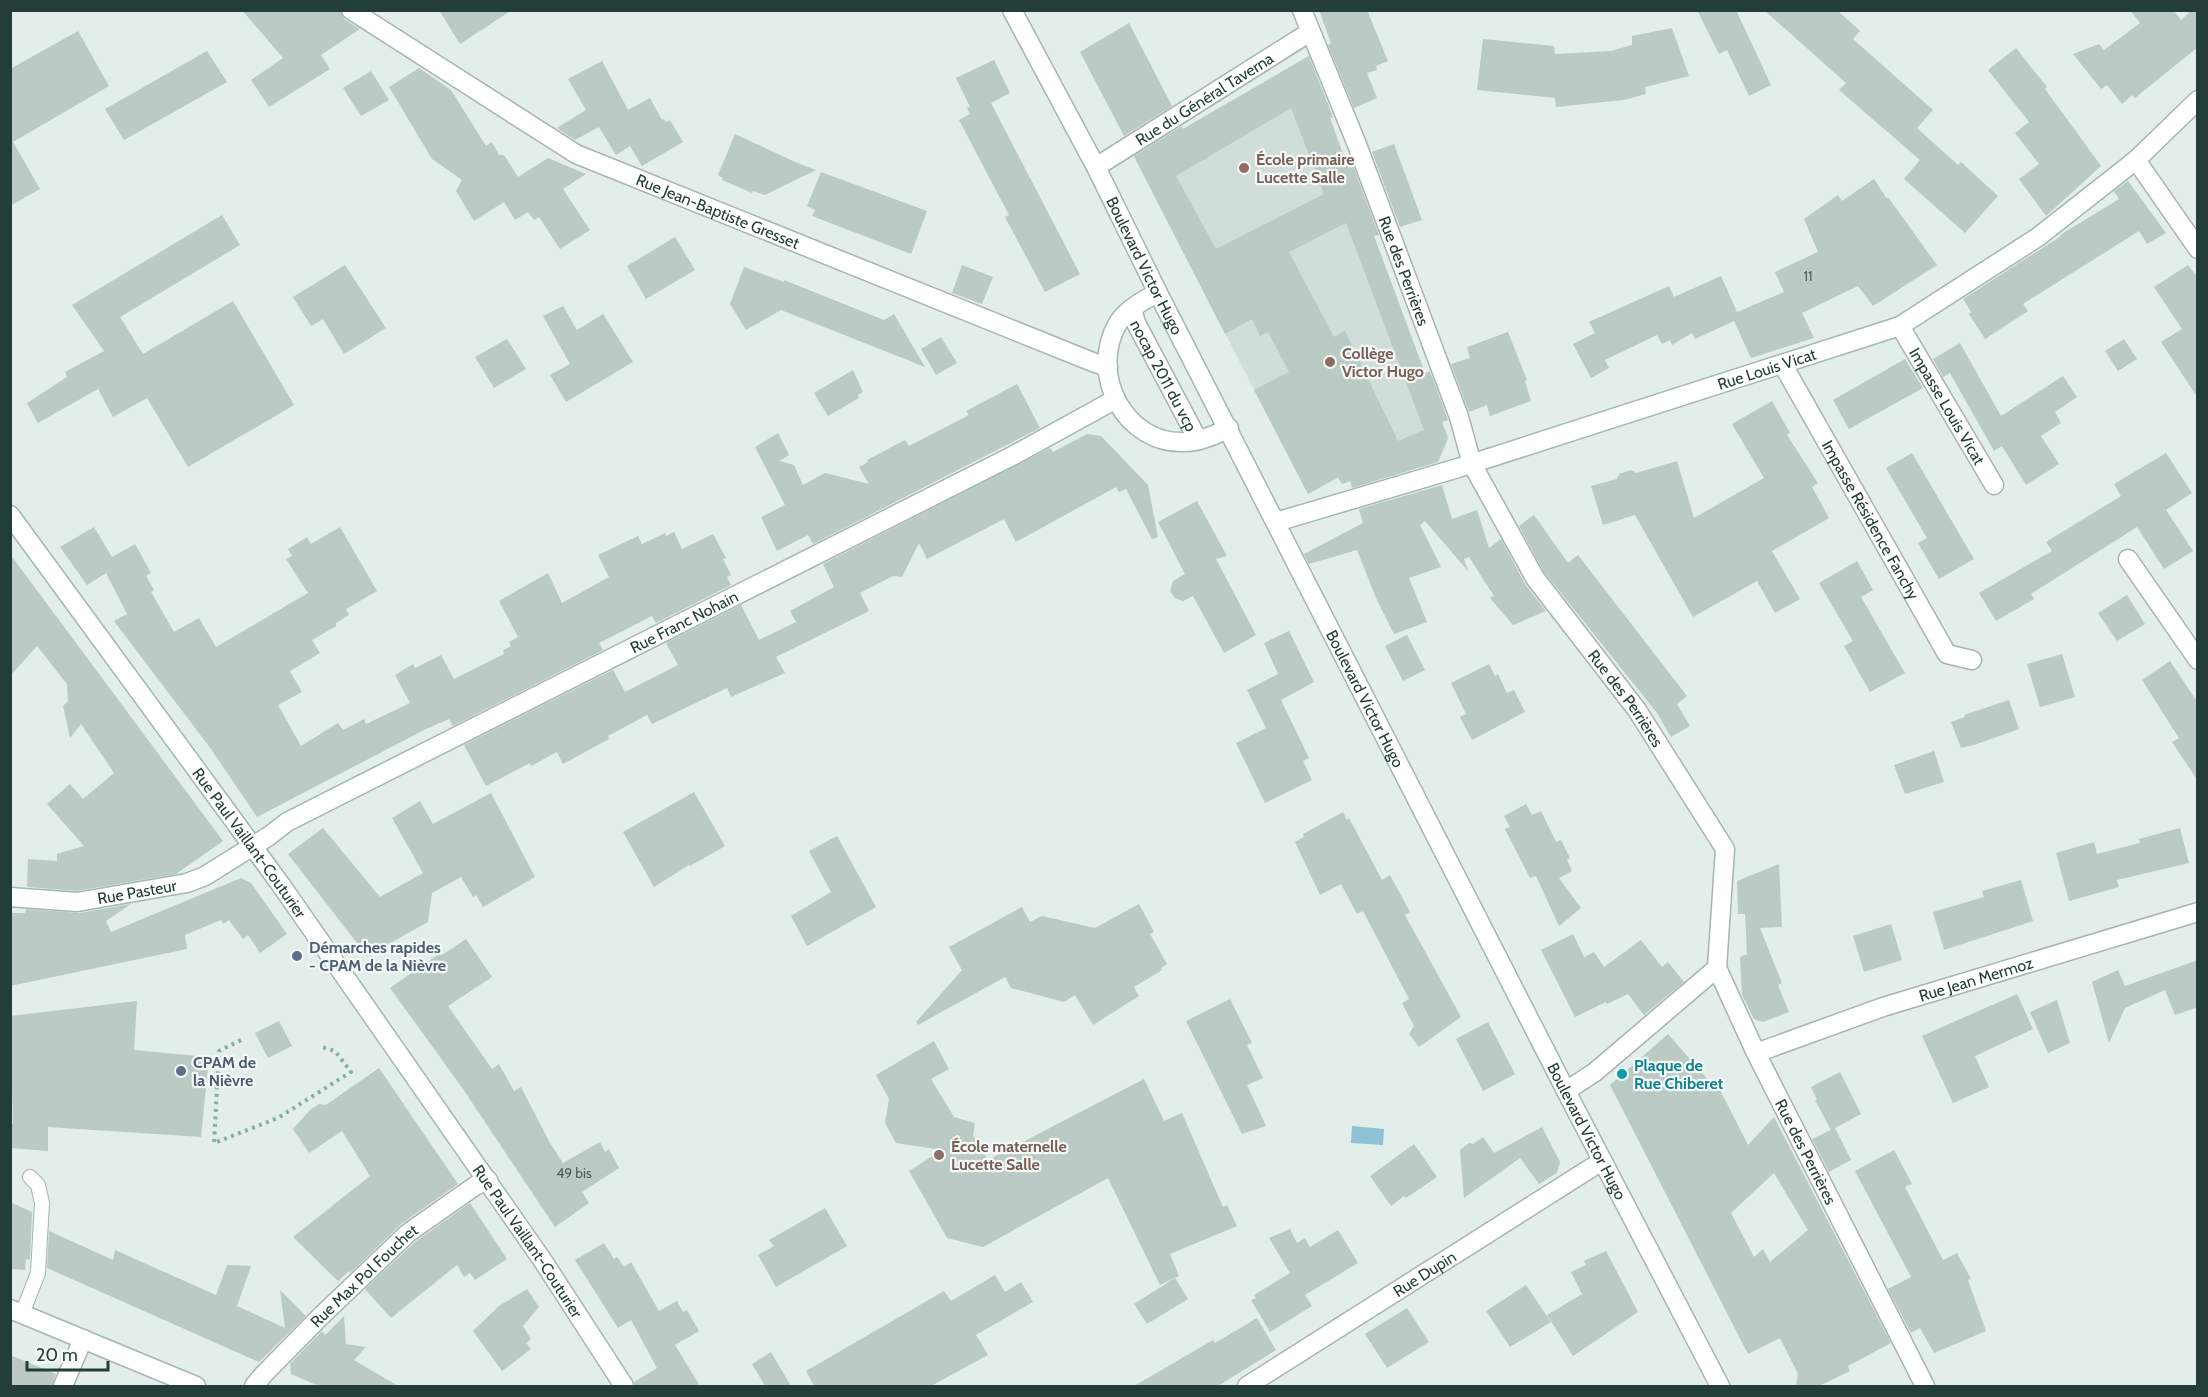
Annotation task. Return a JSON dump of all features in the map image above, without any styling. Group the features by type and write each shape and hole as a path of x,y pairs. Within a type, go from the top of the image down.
{"street":[{"name":"Rue Jean-Baptiste Gresset","path":"351,10 576,154 1108,367"},
{"name":"Boulevard Victor Hugo","path":"1012,10 1096,167 1158,293 1566,1091 1720,1386"},
{"name":"Rue des Perrières","path":"1302,10 1360,153 1459,417 1472,464 1535,578 1637,710 1725,849 1717,968 1756,1053 1925,1386"},
{"name":"Rue du Général Taverna","path":"1096,167 1310,32"},
{"name":"Rue Louis Vicat","path":"1276,522 1472,464 1900,326 2038,237 2136,160 2198,100"},
{"path":"2136,160 2198,249"},
{"path":"1158,293 1132,309 1115,331 1109,351 1108,367 1109,382 1116,399 1125,415 1149,434 1173,442 1198,440 1228,428"},
{"name":"nocap 2011 du vcp","path":"1132,309 1136,323 1198,440"},
{"name":"Impasse Louis Vicat","path":"1900,326 1994,485"},
{"name":"Impasse Résidence Fanchy","path":"1783,364 1947,654 1972,660"},
{"name":"Rue Franc Nohain","path":"253,847 287,822 1014,455 1116,399"},
{"name":"Rue Paul Vaillant-Couturier","path":"10,515 253,847 488,1180 624,1386"},
{"path":"2128,560 2198,660"},
{"name":"Rue Pasteur","path":"10,897 77,902 187,883 205,876 253,847"},
{"name":"Rue Jean Mermoz","path":"1756,1053 1883,1007 2198,912"},
{"path":"1566,1091 1595,1072 1717,968"},
{"name":"Rue Dupin","path":"1247,1386 1602,1161"},
{"name":"Rue Max Pol Fouchet","path":"254,1386 320,1317 408,1233 488,1180"},
{"path":"16,1312 196,1386"},
{"path":"63,1386 83,1340"}],"lane":[{"path":"16,1312 38,1273 42,1203 38,1185 30,1177"}],"path":[{"path":"241,1040 219,1052 214,1143 278,1118 351,1072 334,1051 322,1047"}],"shaded area":[{"name":"Collège Victor Hugo","path":"1307,57 1448,438 1442,453 1342,484 1338,478 1308,494 1134,157"}],"water":[{"path":"1352,1126 1384,1129 1383,1145 1351,1143"}],"building":[{"path":"242,10 340,10 344,19 360,29 321,55 330,69 269,107 251,80 283,58"},
{"path":"439,10 512,10 460,44"},
{"path":"1319,10 1367,10 1388,61 1376,66 1377,70 1367,73 1377,98 1354,108 1328,45 1331,43"},
{"path":"1697,10 1736,10 1771,85 1749,96 1727,50 1719,54"},
{"path":"1764,10 1837,10 1860,31 1853,39 1933,110 1917,128 1958,165 1961,162 1998,196 1965,233 1904,179 1920,160 1839,90 1846,83"},
{"path":"2130,10 2173,10 2181,20 2192,10 2198,10 2198,47 2135,98 2132,95 2122,104 2107,85 2101,89 2073,54 2099,44 2104,50 2140,23"},
{"path":"1129,23 1172,106 1124,136 1080,52"},
{"path":"1672,28 1689,76 1645,87 1646,94 1624,100 1556,107 1555,98 1477,90 1483,39 1554,46 1555,54 1611,51 1632,45 1632,36"},
{"path":"78,31 109,86 13,142 40,189 10,206 10,69"},
{"path":"2016,48 2047,87 2045,89 2101,166 2046,216 2019,179 2039,164 2015,133 2029,122 1988,70"},
{"path":"207,51 227,82 124,140 105,109"},
{"name":"Collège Victor Hugo","path":"1309,56 1333,117 1330,118 1346,162 1351,160 1379,235 1374,236 1425,373 1430,371 1448,420 1442,422 1448,438 1438,462 1352,488 1350,481 1342,484 1338,477 1308,494 1254,390 1289,372 1268,332 1260,336 1252,319 1225,334 1134,156 1182,126 1183,129","holes":["1291,108 1324,194 1216,249 1176,176","1346,223 1424,430 1398,441 1345,331 1334,337 1289,252"]},
{"path":"994,60 1010,93 991,103 1080,274 1045,292 1005,217 1009,215 959,120 970,114 967,108 970,107 956,78"},
{"path":"602,61 628,110 650,98 662,120 666,122 670,120 683,142 642,166 630,146 616,155 599,127 575,140 557,128 586,110 568,79"},
{"path":"419,68 451,90 486,146 492,142 499,155 504,155 518,177 548,158 586,174 563,189 590,230 560,249 539,217 534,220 528,212 515,220 504,202 474,221 456,191 462,180 432,159 389,87"},
{"path":"371,71 389,100 361,116 343,88"},
{"path":"735,134 816,170 765,195 753,191 752,193 722,180 723,178 718,175"},
{"path":"1394,144 1422,220 1400,227 1372,152"},
{"path":"821,172 927,211 911,254 812,216 815,210 807,206"},
{"path":"1874,179 1937,265 1873,306 1858,286 1802,313 1814,338 1751,358 1734,321 1695,339 1692,333 1672,345 1670,340 1662,344 1657,335 1605,360 1609,368 1591,378 1573,344 1595,333 1589,322 1669,286 1674,297 1721,276 1737,312 1784,292 1775,272 1818,252 1804,219 1838,195 1842,201"},
{"path":"2128,181 2166,233 2147,244 2139,231 2023,304 2028,311 1985,339 1969,314 1971,312 1963,299 2119,199 2114,191"},
{"path":"222,215 240,245 120,317 143,354 233,301 294,405 188,467 147,398 113,417 98,389 38,423 27,403 67,377 65,372 104,351 72,305"},
{"path":"675,237 695,270 646,299 627,266"},
{"path":"345,265 386,328 344,354 323,319 311,326 293,297"},
{"path":"962,265 993,277 982,304 952,293"},
{"path":"2188,265 2198,278 2198,398 2161,342 2182,329 2154,287"},
{"path":"744,267 784,282 784,280 884,320 894,314 925,367 781,310 746,330 730,304"},
{"path":"563,306 577,330 603,314 633,362 566,402 550,375 570,364 543,316"},
{"path":"1508,332 1527,380 1525,381 1531,401 1490,416 1487,405 1469,412 1451,364 1470,358 1467,347"},
{"path":"941,337 957,363 936,375 921,349"},
{"path":"507,339 526,369 494,388 475,357"},
{"path":"2124,339 2137,359 2118,371 2105,351"},
{"path":"1960,343 2001,416 2063,376 2077,397 2055,412 2061,423 2041,436 2059,464 2026,485 2002,446 1994,451 1950,373 1943,377 1933,359"},
{"path":"1905,359 1923,388 1849,429 1833,400"},
{"path":"853,370 863,392 858,395 859,398 828,416 814,393"},
{"path":"1017,384 1040,428 813,544 808,535 777,551 761,517 785,505 755,447 778,433 789,455 779,461 794,465 803,485 825,473 869,484 859,467 868,462 867,460 905,440 909,446 969,415 966,411"},
{"path":"1772,401 1790,433 1787,435 1818,483 1812,487 1829,518 1772,551 1800,599 1775,613 1757,581 1693,617 1635,515 1603,525 1591,486 1617,479 1619,474 1631,470 1636,473 1677,461 1694,518 1764,478 1732,424"},
{"path":"1087,434 1101,436 1148,485 1158,537 1152,539 1126,489 1119,492 1116,487 1016,542 1004,519 927,559 919,543 902,577 893,576 860,593 869,611 776,657 785,673 731,697 727,688 652,724 647,715 563,764 557,752 486,786 464,745 613,670 625,692 678,665 666,643 741,605 759,640 796,622 790,611 834,587 823,564 1050,448 1053,452"},
{"path":"1912,453 1974,559 1939,579 1918,543 1927,538 1886,468"},
{"path":"2166,453 2192,493 2166,510 2193,551 2164,569 2137,527 2031,594 2034,599 1996,621 1979,593 2052,551 2046,542 2121,496 2114,484"},
{"path":"1442,485 1452,519 1477,510 1489,548 1501,539 1525,584 1546,611 1513,625 1490,598 1494,596 1469,557 1464,559 1468,571 1425,521 1420,525 1441,567 1409,578 1427,622 1394,634 1376,598 1357,550 1309,564 1304,554 1363,523 1359,509"},
{"path":"1197,501 1227,556 1216,559 1256,635 1224,653 1193,596 1183,601 1175,598 1170,591 1173,581 1185,574 1158,522"},
{"path":"1534,515 1568,563 1578,555 1687,696 1677,704 1690,726 1671,737 1657,713 1544,572 1519,526"},
{"path":"94,527 112,557 135,544 151,573 146,576 154,590 151,592 174,632 199,618 216,647 308,593 286,559 292,556 288,549 307,537 311,544 340,527 377,591 346,609 349,615 336,623 336,626 312,640 320,653 290,671 302,692 278,705 301,746 338,723 343,730 364,719 366,724 410,703 395,675 413,664 415,668 441,655 454,679 504,654 503,650 511,646 509,642 518,637 499,601 548,573 562,603 609,577 598,555 638,536 642,544 665,533 666,536 674,532 682,549 713,534 726,558 723,559 731,575 727,577 731,585 656,623 652,616 599,643 603,650 453,726 449,719 426,729 257,817 211,749 114,621 127,614 106,573 87,585 60,547"},
{"path":"10,554 223,841 176,874 76,891 27,887 28,859 57,861 57,854 84,846 47,804 70,784 83,799 114,773 81,724 70,738 63,706 68,701 67,684 37,646 10,676"},
{"path":"1857,561 1873,590 1861,597 1905,673 1870,692 1844,646 1853,641 1819,583"},
{"path":"2127,595 2145,624 2117,641 2098,613"},
{"path":"1289,631 1314,682 1281,700 1309,758 1303,761 1312,780 1265,803 1236,743 1266,728 1247,690 1278,674 1264,643"},
{"path":"1407,635 1425,670 1403,681 1385,646"},
{"path":"2062,654 2075,697 2040,707 2027,664"},
{"path":"2170,661 2198,703 2198,781 2172,742 2179,738 2142,680"},
{"path":"1489,664 1495,676 1498,674 1507,693 1514,690 1525,712 1472,740 1460,717 1466,714 1451,683"},
{"path":"2009,700 2019,729 1961,748 1951,722 1965,717 1964,715"},
{"path":"1934,751 1944,782 1905,794 1894,765"},
{"path":"694,792 725,846 654,887 623,832"},
{"path":"491,793 535,877 483,907 476,895 473,897 461,877 432,893 428,922 367,956 288,854 323,828 380,897 423,873 392,818 420,801 433,824"},
{"path":"1526,804 1532,815 1541,811 1556,842 1561,840 1570,858 1567,860 1572,871 1559,878 1581,908 1559,926 1536,876 1530,878 1505,829 1510,827 1504,816"},
{"path":"1343,812 1347,820 1349,818 1382,880 1390,875 1410,912 1405,915 1461,1017 1419,1047 1409,1034 1414,1026 1402,1003 1409,999 1363,911 1357,914 1341,884 1320,895 1295,842 1304,837 1303,834"},
{"path":"2180,828 2189,863 2117,880 2119,887 2069,901 2056,853 2094,842 2097,854 2140,843 2139,839"},
{"path":"837,836 876,907 807,946 791,916 831,892 809,851"},
{"path":"1779,864 1782,927 1760,928 1782,983 1778,985 1789,1012 1763,1022 1754,1019 1742,995 1740,957 1747,954 1745,914 1738,914 1737,881"},
{"path":"241,878 251,883 287,934 260,953 248,935 243,939 229,920 223,924 221,920 185,935 187,949 10,986 10,913 25,913 26,909 79,913 131,904 106,921 111,932"},
{"path":"2021,880 2033,921 1944,950 1933,912 1984,897 1982,891"},
{"path":"1139,904 1154,932 1150,934 1167,964 1161,968 1162,970 1134,987 1139,996 1093,1025 1075,995 1064,1002 1011,988 1005,977 918,1025 916,1022 962,970 949,947 1022,907 1030,922 1042,916 1095,928"},
{"path":"1891,924 1902,960 1864,972 1853,936"},
{"path":"1573,934 1584,957 1594,952 1604,967 1641,940 1662,967 1668,962 1684,982 1644,1015 1628,994 1575,1017 1541,950"},
{"path":"466,939 492,977 448,1006 492,1069 499,1064 514,1091 521,1087 563,1163 600,1142 605,1152 609,1149 619,1168 582,1192 589,1203 555,1227 463,1089 390,988 440,953 442,955"},
{"path":"2198,960 2198,1007 2175,1015 2165,990 2125,1008 2109,1043 2092,982 2118,970 2125,986"},
{"path":"2017,994 2033,1029 1975,1056 1989,1087 1953,1103 1922,1036"},
{"path":"1230,999 1252,1043 1247,1045 1263,1078 1247,1085 1266,1126 1242,1134 1186,1021"},
{"path":"2057,1000 2070,1043 2048,1053 2030,1012"},
{"path":"137,1001 134,1050 209,1057 201,1137 48,1127 48,1151 10,1148 10,1124 13,1124 10,1016"},
{"path":"279,1021 292,1046 268,1058 255,1033"},
{"path":"1488,1022 1515,1074 1483,1091 1456,1039"},
{"path":"1668,1034 1718,1091 1720,1090 1748,1145 1774,1117 1891,1343 1848,1366 1850,1371 1819,1386 1796,1386 1798,1374 1780,1338 1748,1354 1610,1085","holes":["1774,1173 1808,1230 1770,1262 1763,1249 1754,1257 1731,1213"]},
{"path":"934,1041 949,1069 931,1079 954,1117 975,1123 973,1135 988,1160 1144,1079 1164,1121 1182,1113 1223,1207 1227,1205 1237,1226 1170,1254 1179,1276 1160,1285 1108,1178 983,1247 947,1238 909,1171 942,1150 896,1143 885,1123 889,1099 876,1075"},
{"path":"379,1068 458,1184 401,1224 350,1273 349,1271 338,1281 293,1237 370,1176 342,1131 309,1153 293,1129 310,1110 319,1104 326,1105"},
{"path":"1840,1072 1861,1114 1835,1128 1851,1160 1829,1172 1812,1139 1831,1130 1815,1100 1817,1100 1811,1087"},
{"path":"1542,1127 1560,1162 1557,1173 1539,1184 1520,1158 1464,1198 1460,1150 1483,1137 1494,1153"},
{"path":"1414,1144 1437,1177 1391,1206 1370,1176"},
{"path":"1894,1150 1912,1184 1905,1187 1943,1260 1957,1253 1971,1279 1968,1280 1986,1331 1934,1353 1920,1328 1911,1333 1888,1289 1911,1277 1855,1171"},
{"path":"10,1202 32,1212 30,1260 26,1259 25,1270 10,1269"},
{"path":"470,1203 507,1259 475,1280 470,1273 464,1277 457,1265 391,1318 365,1289 415,1242"},
{"path":"825,1208 847,1246 776,1287 758,1255 774,1246 769,1240"},
{"path":"1290,1229 1297,1243 1305,1238 1310,1247 1338,1230 1358,1263 1305,1295 1312,1306 1270,1332 1251,1300 1256,1298 1254,1295 1290,1273 1269,1238"},
{"path":"49,1231 113,1260 115,1250 216,1295 227,1265 251,1266 237,1306 285,1328 280,1290 306,1316 259,1362 47,1268"},
{"path":"604,1243 614,1259 617,1257 624,1267 631,1262 659,1311 677,1301 683,1312 687,1310 699,1331 675,1345 700,1386 635,1386 634,1382 657,1368 631,1320 618,1328 575,1260"},
{"path":"1606,1251 1638,1312 1573,1356 1547,1315 1582,1294 1571,1272 1586,1265 1584,1261"},
{"path":"995,1275 1005,1292 1021,1282 1033,1302 976,1335 988,1355 931,1386 814,1386 806,1371 944,1291 951,1301"},
{"path":"1175,1278 1188,1299 1147,1324 1134,1304"},
{"path":"1526,1285 1551,1322 1510,1347 1486,1311"},
{"path":"527,1289 539,1307 523,1326 531,1339 526,1343 531,1349 502,1371 473,1331 499,1306"},
{"path":"1407,1308 1429,1342 1387,1368 1365,1334"},
{"path":"344,1316 346,1344 366,1347 354,1360 398,1386 319,1386 291,1374 290,1364 322,1331 325,1335"},
{"path":"1257,1318 1276,1350 1218,1386 1134,1386 1213,1340 1215,1343"},
{"path":"771,1352 791,1386 765,1386 752,1364"},
{"path":"10,1355 56,1374 52,1386 10,1386"}],"place":[{"name":"École primaire Lucette Salle","path":"1244,168"},
{"name":"Collège Victor Hugo","path":"1330,362"},
{"name":"Démarches rapides - CPAM de la Nièvre","path":"297,956"},
{"name":"CPAM de la Nièvre","path":"181,1071"},
{"name":"Plaque de Rue Chiberet","path":"1622,1074"},
{"name":"École maternelle Lucette Salle","path":"939,1155"}]}
